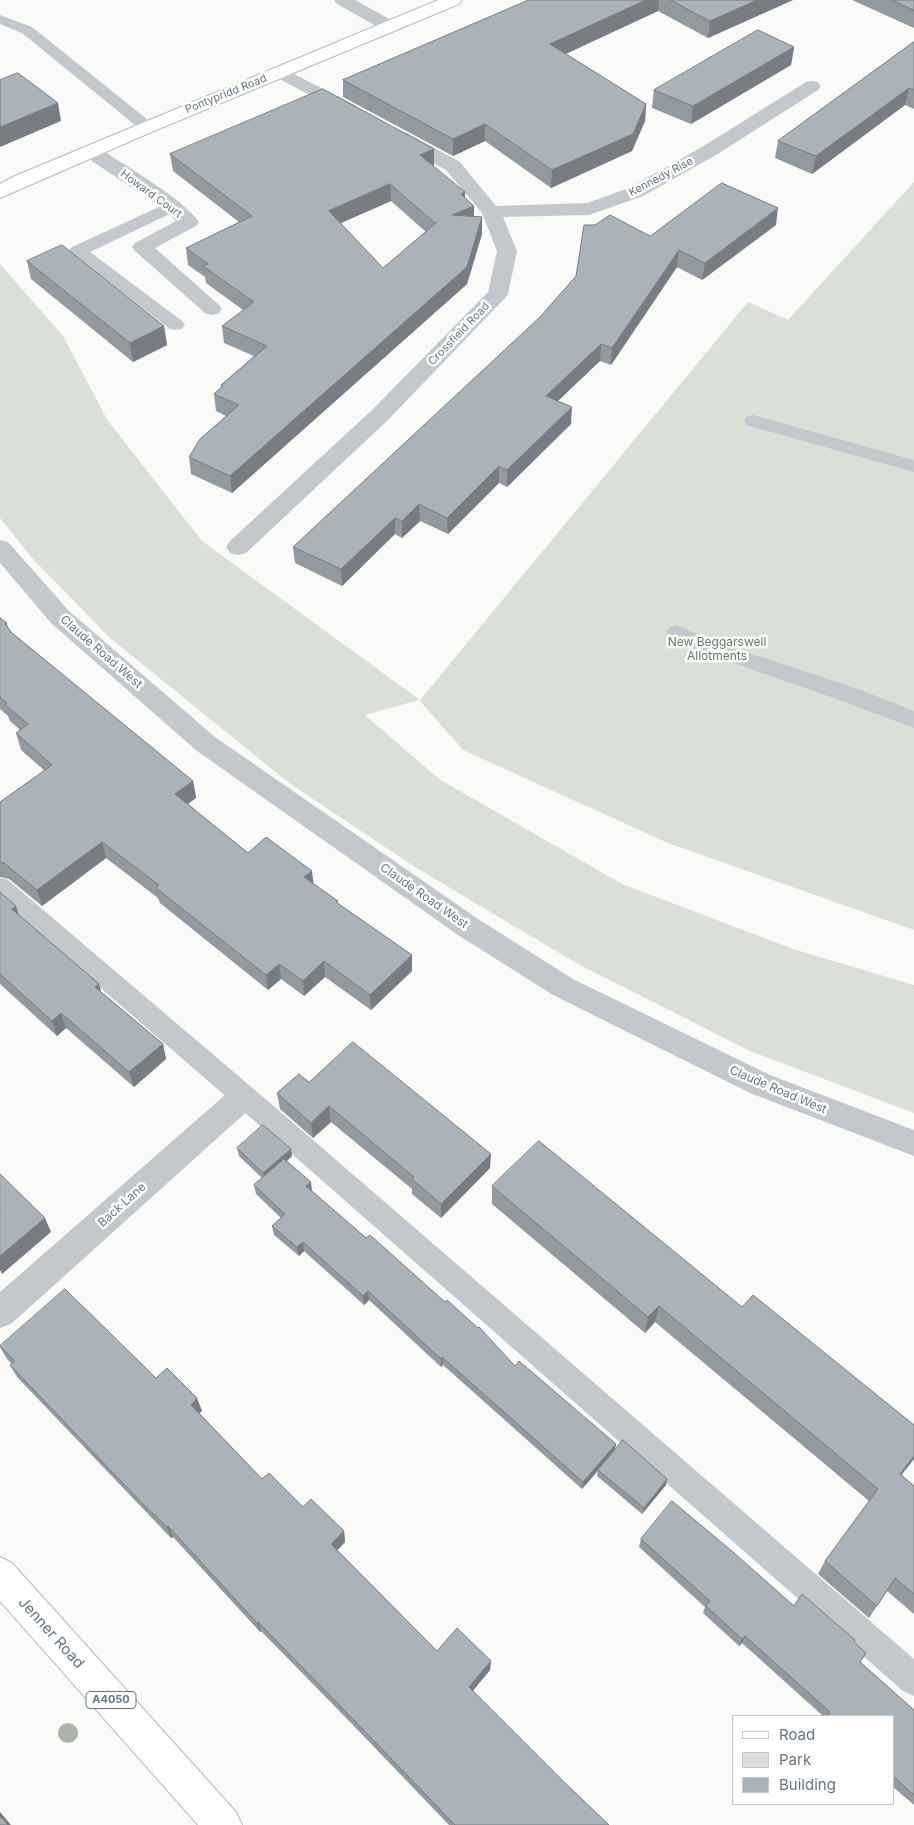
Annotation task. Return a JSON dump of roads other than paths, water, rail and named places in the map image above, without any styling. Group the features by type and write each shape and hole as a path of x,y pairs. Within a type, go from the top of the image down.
{"main road":[{"name":"Pontypridd Road","path":"0,192 22,180 90,151 453,0"},
{"name":"Jenner Road","path":"0,1575 223,1825"}],"street":[{"path":"343,0 390,26"},
{"name":"Crossfield Road","path":"238,547 380,415 498,294 507,251 491,212 453,166 280,72"},
{"name":"Kennedy Rise","path":"491,212 589,209 636,192 709,151 812,86"},
{"name":"Howard Court","path":"90,151 172,206 189,222 142,247 212,309"},
{"name":"Claude Road West","path":"0,548 60,617 206,744 468,927 563,987 760,1084 914,1143"},
{"name":"Back Lane","path":"0,1313 243,1097"}],"lane":[{"path":"0,19 27,30 147,127"},
{"path":"172,206 78,251 176,325"},
{"path":"753,421 914,466"},
{"path":"676,633 706,646 850,695 914,720"},
{"path":"0,887 914,1680"}],"park label":[{"name":"New Beggarswell Allotments","path":"717,649"}]}
